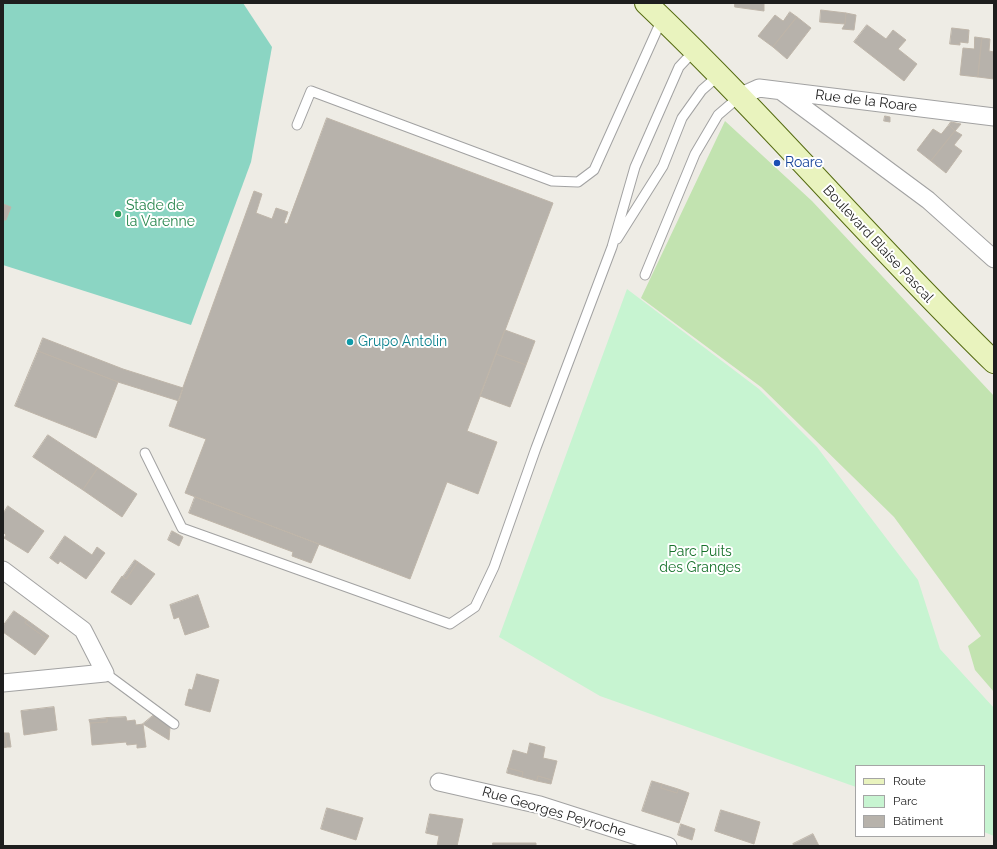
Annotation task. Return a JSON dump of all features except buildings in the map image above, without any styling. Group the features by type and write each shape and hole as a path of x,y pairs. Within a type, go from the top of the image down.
{"main road":[{"name":"Boulevard Blaise Pascal","path":"646,3 739,97 940,309 994,362"}],"street":[{"name":"Rue de la Roare","path":"739,97 759,88 994,117"},
{"path":"781,91 928,200 994,259"},
{"path":"3,570 83,630 105,673 3,683"},
{"name":"Rue Georges Peyroche","path":"439,782 540,805 668,846"}],"lane":[{"path":"297,125 311,91 552,182 578,182 594,170 662,19"},
{"path":"145,453 182,528 450,624 475,607 494,567 536,448 612,247 634,167 679,67 694,51"},
{"path":"612,247 663,166 682,118 702,90 718,76"},
{"path":"645,275 695,154 718,115 739,97"},
{"path":"105,673 174,724"}],"green space":[{"name":"Stade de la Varenne","path":"3,3 243,3 272,47 251,162 191,325 3,265"},
{"path":"725,121 812,201 994,396 994,692 975,670 968,646 981,636 894,517 761,387 641,298"},
{"name":"Parc Puits des Granges","path":"627,289 759,389 817,447 918,580 940,649 994,708 994,836 985,832 985,765 855,765 855,787 600,696 499,637"}],"place":[{"name":"Roare","path":"777,163"},
{"name":"Stade de la Varenne","path":"118,214"},
{"name":"Grupo Antolin","path":"350,342"}]}
